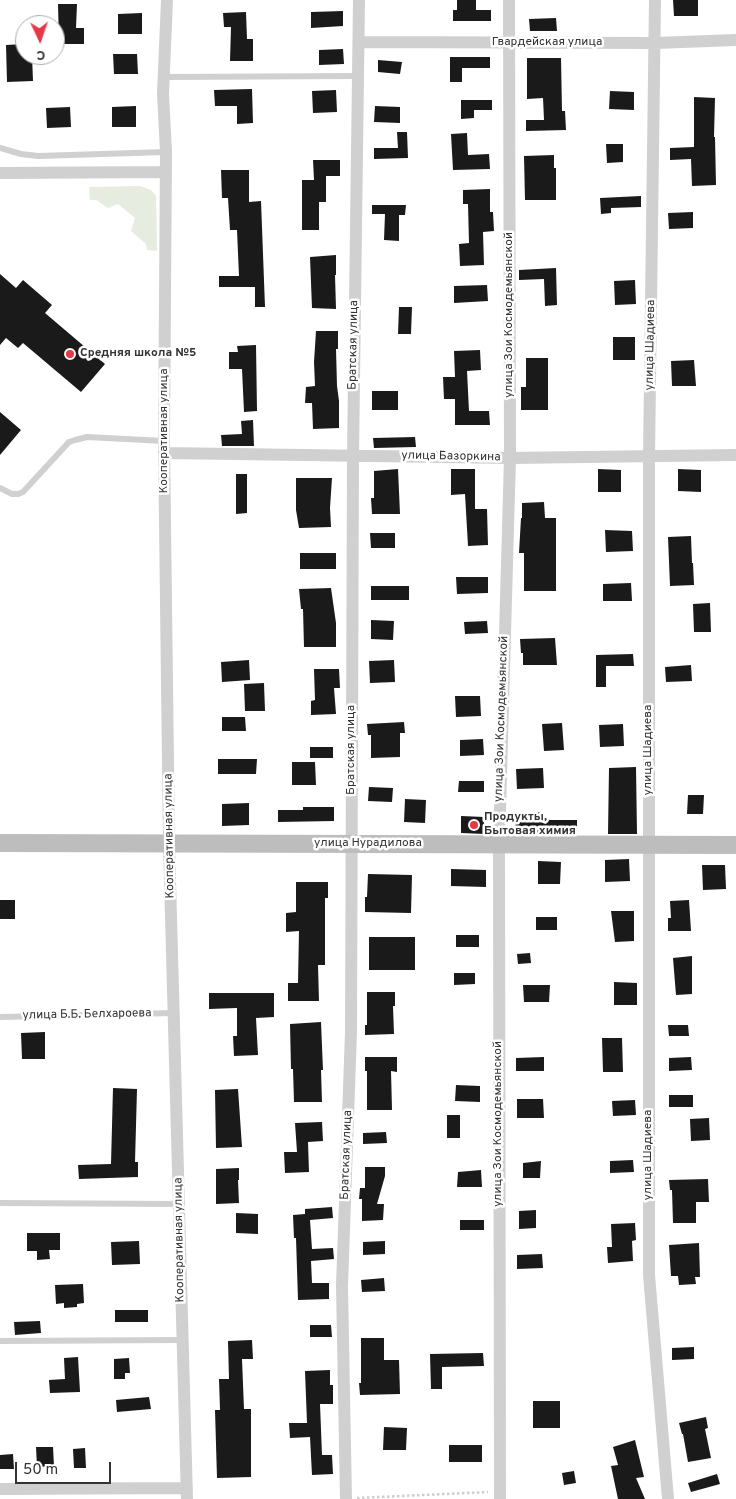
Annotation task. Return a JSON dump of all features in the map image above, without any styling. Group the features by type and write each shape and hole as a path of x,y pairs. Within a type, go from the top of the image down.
{"street":[{"name":"Кооперативная улица","path":"167,0 163,94 166,152 165,447 169,844 187,1494"},
{"name":"Братская улица","path":"346,1499 342,1286 351,1032 353,456 359,0"},
{"name":"улица Зои Космодемьянской","path":"500,1495 499,845 510,458 509,0"},
{"name":"улица Шадиева","path":"656,0 650,456 649,1275 668,1499"},
{"name":"Гвардейская улица","path":"359,42 509,44 655,43 736,40"},
{"path":"0,173 166,172"},
{"name":"улица Базоркина","path":"165,447 353,456 510,458 736,455"},
{"name":"улица Нурадилова","path":"0,843 736,845"},
{"path":"0,1489 187,1494"}],"lane":[{"path":"164,77 358,76"},
{"path":"0,148 21,154 38,156 166,152"},
{"path":"0,488 12,494 23,492 69,442 75,440 87,438 165,447"},
{"name":"улица Б.Б. Белхароева","path":"0,1017 174,1013"},
{"path":"0,1203 179,1204"},
{"path":"0,1341 182,1340"}],"path":[{"path":"346,1499 500,1495"}],"shaded area":[{"path":"140,186 151,190 156,196 157,251 147,250 146,244 131,231 135,218 118,204 108,208 96,200 90,200 89,187"}],"building":[{"path":"457,0 476,0 476,10 491,10 491,21 453,21 453,10 457,10"},
{"path":"673,0 698,0 698,16 674,16"},
{"path":"58,4 77,4 76,28 84,28 84,44 65,44 65,15 58,15"},
{"path":"343,11 343,26 311,28 311,12"},
{"path":"246,12 247,39 253,39 253,61 230,61 231,27 224,27 223,13"},
{"path":"142,13 142,34 118,34 118,14"},
{"path":"556,18 557,31 530,31 529,19"},
{"path":"6,45 15,45 15,65 32,65 33,81 7,82"},
{"path":"343,49 344,64 319,65 319,50"},
{"path":"113,54 137,54 138,74 114,74"},
{"path":"450,57 490,57 490,68 462,68 462,82 450,82"},
{"path":"527,58 561,58 562,111 565,111 566,130 526,131 526,120 544,120 543,98 527,99"},
{"path":"378,60 402,62 400,74 378,72"},
{"path":"252,89 253,123 237,124 237,106 215,106 214,90"},
{"path":"336,90 337,112 313,113 312,91"},
{"path":"610,91 634,92 634,110 609,109"},
{"path":"694,97 715,98 716,185 692,186 691,159 670,160 670,148 694,147"},
{"path":"461,100 492,100 492,110 474,110 474,118 461,119"},
{"path":"136,106 136,127 112,127 112,107"},
{"path":"375,106 400,107 400,123 374,122"},
{"path":"70,107 71,127 47,128 46,108"},
{"path":"397,132 407,132 408,158 374,159 374,148 398,148"},
{"path":"467,133 468,155 489,154 490,169 453,170 451,134"},
{"path":"606,144 623,144 623,162 607,163"},
{"path":"554,155 556,200 525,200 524,156"},
{"path":"313,160 340,160 340,176 326,176 326,202 319,202 319,230 302,230 302,180 314,180"},
{"path":"221,170 249,170 249,202 261,201 265,307 255,307 255,287 219,287 219,276 239,276 237,230 230,230 228,198 222,198"},
{"path":"490,189 490,212 493,212 494,231 483,232 484,265 460,266 459,244 469,243 468,204 463,204 463,190"},
{"path":"641,196 641,207 611,208 611,213 601,214 600,198"},
{"path":"372,205 406,205 405,215 399,215 399,241 384,240 385,214 372,214"},
{"path":"693,212 693,228 669,229 668,213"},
{"path":"336,255 336,309 312,308 310,257"},
{"path":"556,268 557,305 545,306 544,279 519,280 519,270"},
{"path":"0,274 16,288 23,280 52,305 45,313 105,364 81,392 23,343 18,348 6,338 0,345"},
{"path":"635,280 636,304 615,305 614,281"},
{"path":"487,285 488,301 454,303 454,286"},
{"path":"399,307 412,307 411,334 398,334"},
{"path":"316,331 338,331 338,349 336,349 339,428 313,429 312,403 305,403 306,387 315,386"},
{"path":"613,337 635,337 635,360 613,360"},
{"path":"256,345 257,411 244,412 242,369 229,369 229,352 238,352 237,346"},
{"path":"480,350 481,370 467,371 469,411 489,411 490,425 455,425 455,399 444,399 443,377 455,377 454,351"},
{"path":"526,358 548,358 548,410 521,410 521,387 526,387"},
{"path":"694,360 696,386 672,386 671,361"},
{"path":"372,391 398,391 398,410 372,410"},
{"path":"0,412 21,430 0,455"},
{"path":"253,420 254,446 222,446 221,435 242,434 241,421"},
{"path":"415,437 416,447 374,448 373,438"},
{"path":"398,469 400,514 372,514 371,498 374,498 374,471"},
{"path":"451,469 475,469 475,509 487,509 488,545 468,546 465,494 451,495"},
{"path":"598,469 621,470 621,492 598,492"},
{"path":"678,469 701,470 701,492 678,491"},
{"path":"236,474 247,474 247,513 236,514"},
{"path":"296,478 332,478 331,527 299,528 296,510"},
{"path":"544,502 545,518 556,518 556,591 524,591 524,553 519,553 522,503"},
{"path":"605,530 632,531 633,551 606,552"},
{"path":"370,533 395,533 395,548 371,548"},
{"path":"691,536 694,585 670,586 668,537"},
{"path":"300,553 336,553 336,569 300,569"},
{"path":"456,577 488,577 488,593 457,594"},
{"path":"631,583 632,601 603,601 603,584"},
{"path":"371,586 409,586 409,600 371,600"},
{"path":"331,588 336,623 336,647 304,647 303,609 301,609 299,589"},
{"path":"710,603 711,632 694,632 693,604"},
{"path":"371,620 394,621 393,640 371,639"},
{"path":"487,621 488,633 465,634 464,622"},
{"path":"555,638 557,665 523,665 520,639"},
{"path":"633,654 634,666 606,666 606,687 596,687 596,655"},
{"path":"249,660 250,680 222,682 221,662"},
{"path":"394,660 395,682 370,683 369,661"},
{"path":"691,665 692,681 666,682 665,667"},
{"path":"314,669 339,669 340,688 334,688 336,714 311,715 311,701 315,700"},
{"path":"264,683 265,711 245,711 244,684"},
{"path":"455,696 480,696 481,716 456,717"},
{"path":"222,717 245,717 246,731 222,731"},
{"path":"404,722 405,733 400,733 400,757 371,758 371,735 368,735 367,724"},
{"path":"562,723 564,750 544,751 542,724"},
{"path":"623,724 624,746 600,747 599,725"},
{"path":"483,739 484,755 460,756 460,740"},
{"path":"310,747 333,747 333,758 310,758"},
{"path":"218,759 257,759 256,774 218,774"},
{"path":"292,762 315,762 316,785 292,785"},
{"path":"636,767 637,834 608,834 609,768"},
{"path":"543,768 544,788 517,789 516,769"},
{"path":"459,781 484,781 484,792 458,792"},
{"path":"369,787 393,788 392,802 368,801"},
{"path":"688,795 704,795 703,814 687,814"},
{"path":"405,799 426,800 425,823 404,822"},
{"path":"249,803 249,825 222,826 222,804"},
{"path":"303,807 334,807 334,821 278,822 278,810 303,810"},
{"path":"544,812 544,820 577,820 577,831 516,834 515,813"},
{"path":"461,816 484,817 484,834 461,833"},
{"path":"629,859 630,881 605,882 605,860"},
{"path":"538,861 561,862 560,884 538,884"},
{"path":"702,865 725,865 726,889 703,890"},
{"path":"451,869 486,870 486,887 451,886"},
{"path":"368,874 412,875 411,913 365,912"},
{"path":"296,882 328,882 328,898 325,898 325,965 318,965 319,1001 288,1001 288,983 298,983 299,931 286,932 286,913 296,912"},
{"path":"0,900 15,900 15,919 0,919"},
{"path":"689,900 691,931 668,931 668,918 671,918 670,901"},
{"path":"611,911 634,911 634,941 615,942"},
{"path":"536,917 557,917 557,930 536,930"},
{"path":"456,935 479,935 479,947 456,947"},
{"path":"369,937 415,937 415,970 369,970"},
{"path":"530,953 531,963 518,964 517,954"},
{"path":"692,956 692,994 676,995 673,958"},
{"path":"454,973 475,973 475,984 454,985"},
{"path":"614,982 637,983 637,1005 614,1005"},
{"path":"523,985 550,985 549,1002 524,1002"},
{"path":"367,992 395,992 395,1006 393,1006 394,1034 365,1035 365,1025 367,1025"},
{"path":"209,993 274,993 274,1017 256,1018 258,1055 234,1056 233,1036 237,1036 237,1008 209,1009"},
{"path":"321,1022 322,1102 294,1102 290,1024"},
{"path":"668,1025 688,1025 689,1036 669,1036"},
{"path":"45,1032 45,1059 22,1059 21,1033"},
{"path":"602,1038 622,1038 623,1072 603,1072"},
{"path":"365,1057 397,1057 397,1072 391,1071 392,1110 367,1110"},
{"path":"544,1057 544,1071 516,1071 516,1058"},
{"path":"691,1057 692,1070 669,1071 669,1058"},
{"path":"456,1085 480,1086 480,1102 455,1101"},
{"path":"113,1088 137,1089 135,1162 138,1162 138,1177 79,1179 78,1165 111,1164"},
{"path":"238,1089 242,1147 216,1148 215,1090"},
{"path":"669,1095 693,1095 693,1107 669,1107"},
{"path":"517,1099 543,1099 544,1118 517,1118"},
{"path":"635,1100 636,1115 613,1116 612,1101"},
{"path":"447,1115 460,1115 460,1138 447,1138"},
{"path":"709,1118 710,1140 691,1141 690,1119"},
{"path":"322,1122 323,1141 308,1142 309,1172 285,1173 284,1152 297,1152 295,1123"},
{"path":"386,1132 387,1143 363,1144 363,1133"},
{"path":"633,1160 634,1172 610,1173 610,1161"},
{"path":"541,1161 540,1178 523,1178 523,1163"},
{"path":"365,1167 385,1167 385,1176 377,1204 384,1204 383,1220 362,1221 362,1199 359,1199 360,1188 365,1188"},
{"path":"239,1168 239,1203 216,1204 216,1169"},
{"path":"481,1170 482,1187 457,1187 458,1172"},
{"path":"708,1179 709,1202 696,1202 696,1223 673,1223 672,1190 670,1190 669,1180"},
{"path":"332,1207 333,1218 310,1220 312,1249 333,1248 334,1259 311,1261 312,1283 329,1283 329,1299 298,1300 296,1238 294,1238 293,1215 305,1214 305,1209"},
{"path":"536,1210 536,1228 519,1229 519,1211"},
{"path":"236,1213 258,1214 258,1234 236,1233"},
{"path":"460,1220 484,1220 484,1230 460,1230"},
{"path":"635,1223 636,1240 632,1241 633,1261 608,1263 607,1247 612,1247 611,1224"},
{"path":"27,1233 60,1233 60,1250 49,1250 50,1259 37,1260 37,1251 27,1251"},
{"path":"139,1241 140,1264 112,1265 111,1242"},
{"path":"385,1241 385,1254 363,1255 363,1242"},
{"path":"699,1243 700,1277 695,1277 696,1284 679,1285 678,1276 671,1276 669,1245"},
{"path":"542,1254 543,1268 517,1269 517,1255"},
{"path":"384,1278 385,1291 362,1292 361,1280"},
{"path":"83,1284 84,1303 77,1304 77,1307 64,1308 64,1303 56,1304 55,1285"},
{"path":"115,1310 148,1310 148,1322 115,1322"},
{"path":"40,1321 41,1333 15,1335 14,1322"},
{"path":"310,1325 331,1325 332,1337 310,1337"},
{"path":"361,1338 384,1338 384,1360 399,1360 400,1394 360,1395"},
{"path":"252,1340 253,1359 242,1359 244,1409 251,1409 251,1477 217,1478 215,1410 220,1410 219,1379 229,1379 228,1341"},
{"path":"694,1347 694,1359 672,1360 672,1348"},
{"path":"483,1353 484,1366 442,1367 442,1389 431,1389 430,1354"},
{"path":"78,1357 80,1392 50,1393 49,1380 65,1379 64,1358"},
{"path":"129,1358 130,1373 125,1373 125,1379 114,1379 114,1359"},
{"path":"330,1370 330,1385 333,1385 333,1404 320,1404 322,1455 332,1455 333,1474 312,1475 310,1437 290,1438 289,1423 307,1423 305,1371"},
{"path":"149,1397 151,1409 117,1412 116,1400"},
{"path":"533,1401 560,1401 560,1428 533,1428"},
{"path":"706,1417 708,1428 705,1429 711,1458 688,1462 679,1423"},
{"path":"384,1427 407,1428 406,1450 383,1450"},
{"path":"635,1440 644,1477 636,1478 645,1499 618,1499 611,1466 618,1465 613,1447"},
{"path":"449,1445 482,1445 482,1462 449,1462"},
{"path":"36,1447 53,1447 54,1466 37,1467"},
{"path":"85,1448 86,1468 74,1468 73,1449"},
{"path":"13,1454 14,1469 0,1469 0,1455"},
{"path":"574,1471 576,1483 564,1485 562,1473"},
{"path":"717,1474 720,1484 691,1492 688,1483"}],"place":[{"name":"Средняя школа №5","path":"70,354"},
{"name":"Продукты, Бытовая химия","path":"474,825"}]}
